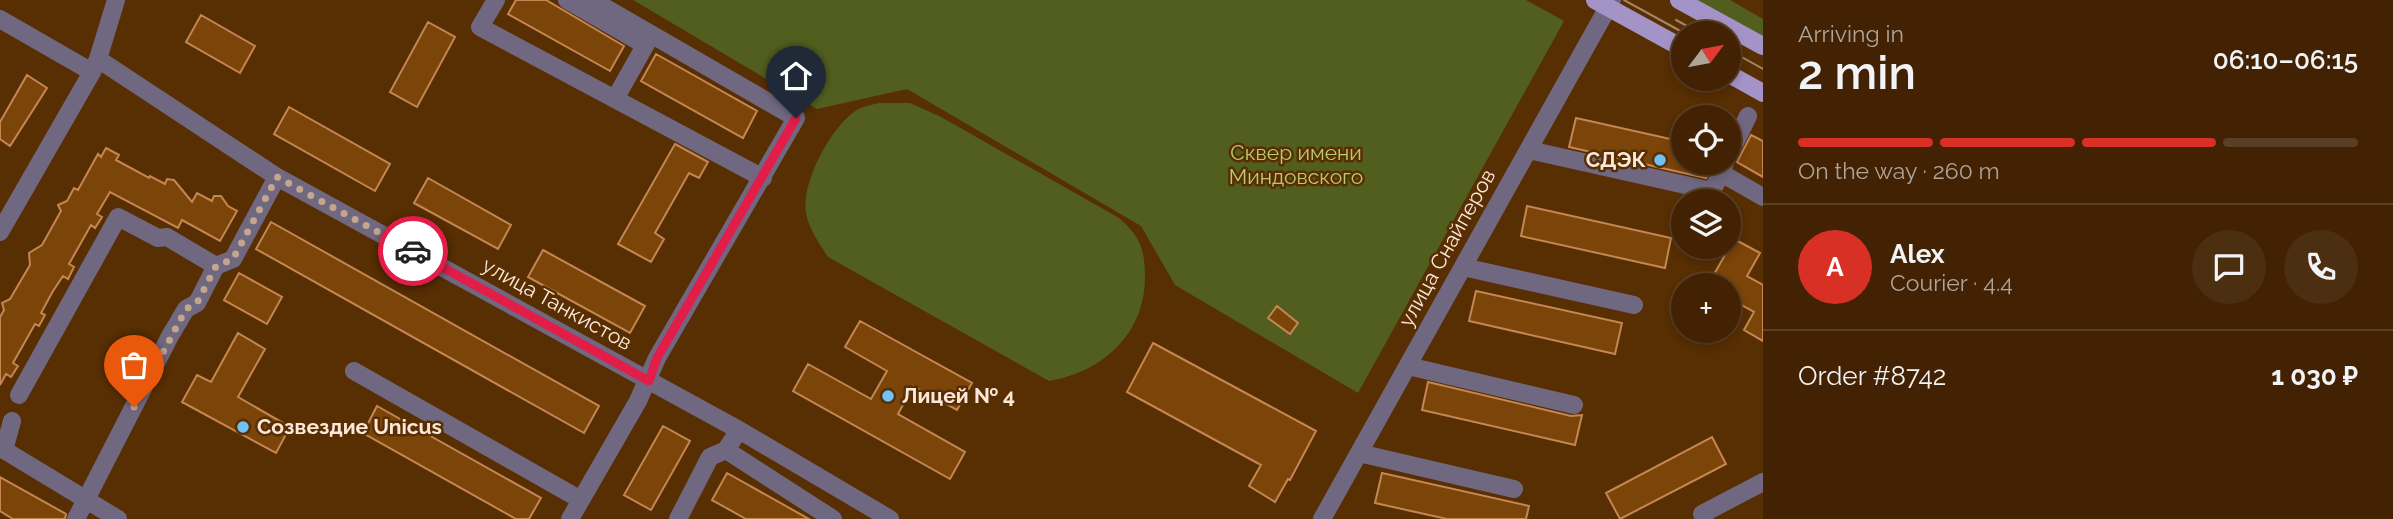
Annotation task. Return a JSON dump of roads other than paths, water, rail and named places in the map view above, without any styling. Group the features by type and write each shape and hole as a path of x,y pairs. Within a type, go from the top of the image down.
{"main road":[{"path":"1679,0 1763,47"},
{"path":"1605,2 1671,41"},
{"path":"1741,81 1763,93"}],"street":[{"path":"0,232 95,66 116,0"},
{"path":"496,0 480,27 763,178"},
{"path":"567,0 648,39 796,118 657,358 649,381 570,519"},
{"path":"592,0 648,39"},
{"name":"улица Снайперов","path":"1322,519 1529,150 1605,2"},
{"name":"улица Танкистов","path":"0,19 95,66 277,177 739,430 890,519"},
{"path":"615,99 648,39"},
{"path":"1741,130 1748,116"},
{"path":"1529,150 1712,191 1720,175"},
{"path":"1733,175 1763,197"},
{"path":"76,519 170,336 186,309 197,303 216,266 233,259 277,177"},
{"path":"19,395 118,217 158,238 167,237 216,266"},
{"path":"1463,267 1634,305"},
{"path":"1408,366 1574,405"},
{"path":"354,371 581,500"},
{"path":"12,421 4,450 118,519"},
{"path":"678,519 710,457 726,450 739,430"},
{"path":"726,450 833,519"},
{"path":"1359,453 1514,489"},
{"path":"1700,517 1763,482"}],"tram line":[{"path":"1624,0 1671,26"},
{"path":"1741,57 1763,69"}],"place":[{"name":"СДЭК","path":"1660,160"},
{"name":"Лицей № 4","path":"888,396"},
{"name":"Созвездие Unicus","path":"243,427"}],"park label":[{"name":"Сквер имени Миндовского","path":"1296,165"}]}
